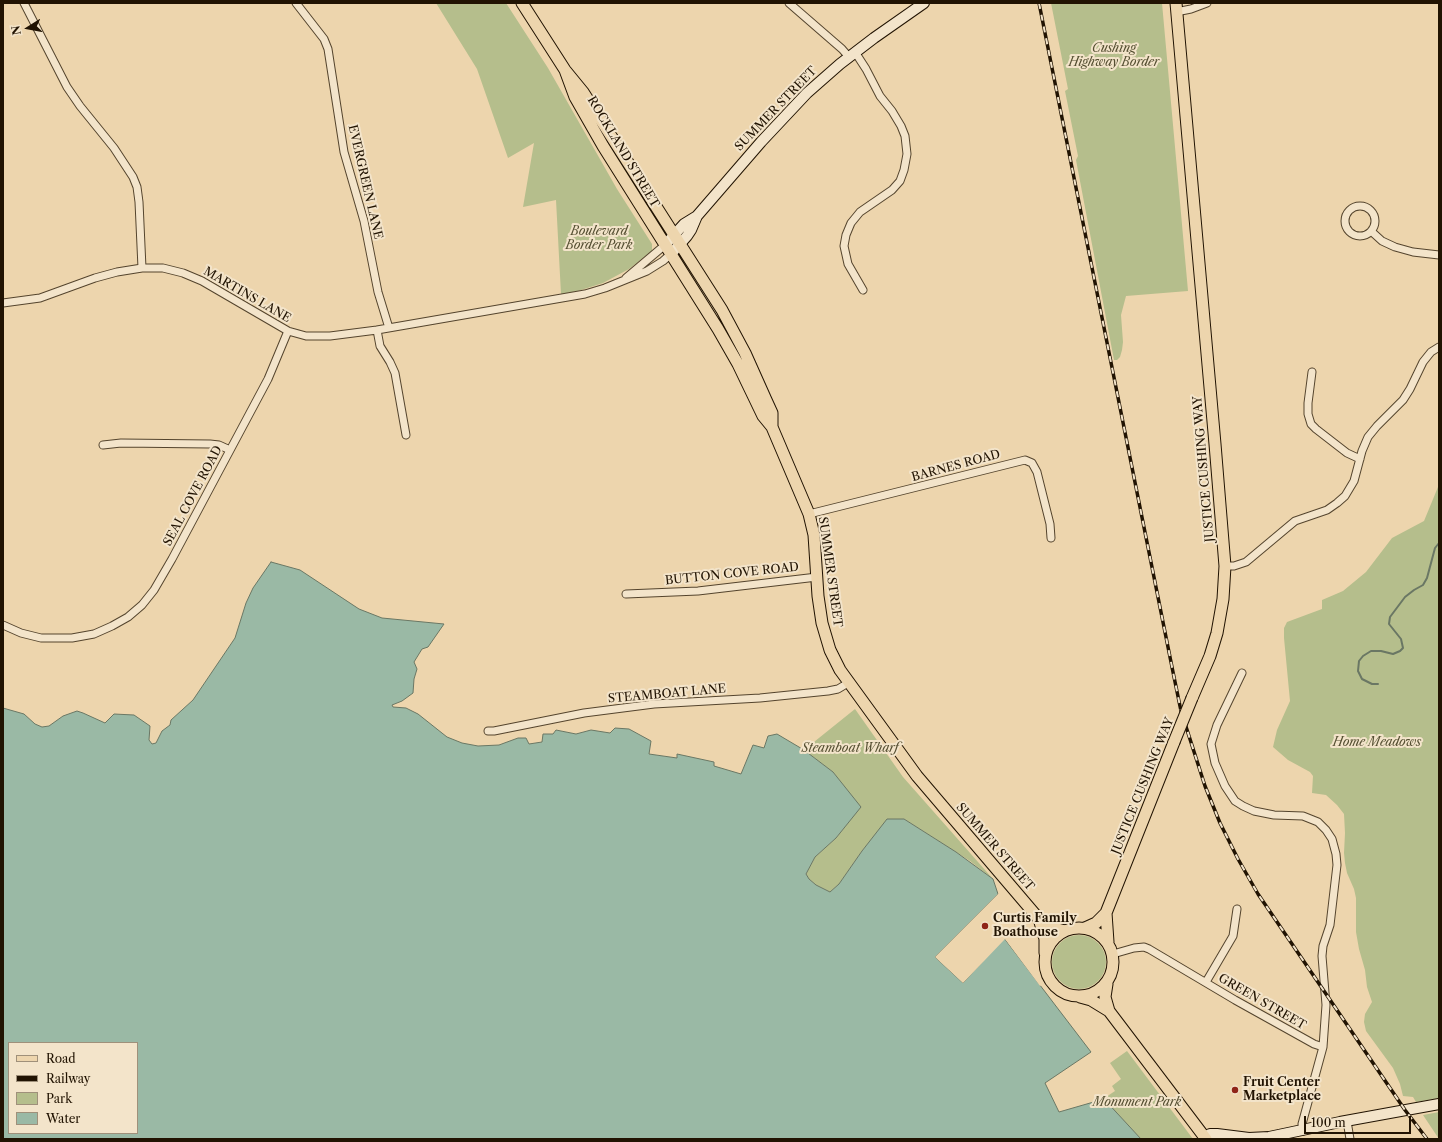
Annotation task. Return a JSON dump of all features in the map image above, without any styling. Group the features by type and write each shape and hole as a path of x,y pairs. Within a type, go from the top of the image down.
{"main road":[{"name":"ROCKLAND STREET","path":"522,3 565,70 583,92 675,234"},
{"name":"JUSTICE CUSHING WAY","path":"1085,928 1096,922 1106,912 1210,656 1217,633 1223,599 1225,566 1176,7"},
{"name":"ROCKLAND STREET","path":"565,70 575,97 585,115 616,168 668,249"},
{"name":"SUMMER STREET","path":"675,234 722,310 739,342 772,412 772,427"},
{"name":"SUMMER STREET","path":"668,249 718,329 738,364 763,416 772,427 809,514 814,535 821,614 827,641 833,658 848,683 917,776 1039,919 1054,928 1065,930"},
{"name":"JUSTICE CUSHING WAY","path":"1106,912 1108,942"},
{"name":"SUMMER STREET","path":"1039,919 1045,939 1045,953"},
{"path":"1109,1011 1091,1000 1068,995 1054,987 1046,974 1045,953 1051,943 1065,930 1085,928 1097,933 1108,942 1114,961 1112,974 1107,984 1105,997 1109,1011 1205,1138"},
{"path":"1080,997 1092,993 1107,984"}],"street":[{"path":"24,3 67,87 80,106 114,148 133,177 137,187 139,202 142,268"},
{"name":"EVERGREEN LANE","path":"296,3 324,39 328,49 344,152 364,221 378,292 389,328"},
{"path":"788,3 842,49 852,55 866,69 880,96 901,126 905,136 907,154 900,181 892,190 860,212 851,223 846,235 844,246 848,264 863,290"},
{"name":"SUMMER STREET","path":"668,249 681,244 691,230 697,216 791,109 816,85 852,55 885,29 924,3"},
{"path":"1176,7 1190,9 1207,3"},
{"path":"1360,206 1370,210 1375,220 1371,231 1360,236 1350,231 1345,221 1350,210 1360,206"},
{"name":"SUMMER STREET","path":"668,249 675,234 684,224 697,216"},
{"path":"1371,231 1382,241 1395,247 1413,252 1439,255"},
{"name":"MARTINS LANE","path":"3,303 40,298 103,276 142,268 169,269 197,278 288,332 319,336 345,334 377,330 585,294 605,288 647,271 663,261 668,249"},
{"name":"MARTINS LANE","path":"625,280 668,249"},
{"path":"377,330 380,346 395,373 398,401 406,435"},
{"name":"SEAL COVE ROAD","path":"3,625 21,633 41,638 61,639 82,637 106,629 123,620 137,609 150,595 172,559 268,379 288,332"},
{"path":"1225,566 1238,565 1246,562 1295,521 1327,510 1345,496 1352,485 1368,437 1403,400 1423,362 1431,352 1439,348"},
{"path":"1312,372 1308,411 1312,424 1316,429 1347,453 1360,459"},
{"path":"103,445 121,443 210,444 219,445 230,450"},
{"name":"BARNES ROAD","path":"809,514 1025,460 1032,463 1037,472 1050,524 1051,538"},
{"name":"BUTTON COVE ROAD","path":"626,594 698,591 817,577"},
{"path":"1242,673 1217,725 1211,744 1215,763 1228,793 1239,804 1254,811 1274,815 1303,816 1318,822 1329,834 1335,849 1337,865 1330,925 1323,946 1322,956 1326,1005 1323,1047 1302,1124 1303,1131"},
{"name":"STEAMBOAT LANE","path":"488,731 584,713 641,706 760,698 838,690 848,683"},
{"path":"1206,982 1233,936 1237,909"},
{"name":"GREEN STREET","path":"1113,954 1134,948 1144,947 1149,949 1314,1044 1323,1047"},
{"path":"1205,1138 1210,1134 1243,1138 1291,1136 1303,1131 1347,1121 1439,1104"},
{"path":"1347,1121 1350,1139"}],"green space":[{"name":"Boulevard Border Park","path":"436,3 506,3 548,68 617,189 652,244 652,251 629,269 603,283 578,291 561,294 556,200 523,207 534,143 508,158 477,69"},
{"name":"Cushing Highway Border","path":"1051,3 1162,3 1188,291 1126,296 1121,315 1123,342 1122,350 1120,357 1117,360 1114,360 1076,160 1078,156 1065,91 1068,89"},
{"name":"Home Meadows","path":"1438,487 1439,1098 1416,1102 1413,1097 1403,1096 1400,1084 1393,1068 1366,1031 1364,1022 1365,1014 1372,1002 1367,987 1365,970 1356,932 1356,898 1345,863 1344,814 1326,795 1312,793 1313,776 1310,772 1288,760 1273,747 1277,730 1290,701 1284,638 1284,628 1287,622 1322,609 1322,600 1343,591 1366,572 1392,538 1424,521"},
{"name":"Steamboat Wharf","path":"855,709 903,777 993,879 970,861 904,819 888,819 862,851 839,884 830,892 816,885 809,879 806,874 815,857 836,838 860,807 833,772 804,750"},
{"path":"1074,935 1084,935 1094,939 1102,947 1106,957 1106,967 1102,977 1094,985 1084,989 1074,989 1064,985 1056,977 1052,967 1052,957 1056,947 1064,939"},
{"name":"Monument Park","path":"1127,1051 1193,1139 1141,1139 1103,1099 1115,1091 1112,1086 1121,1079 1110,1063"},
{"path":"1439,1112 1439,1139 1423,1115"}],"water":[{"path":"271,562 300,570 359,609 382,618 444,624 428,647 422,649 414,662 417,669 414,679 413,693 402,701 392,705 393,707 406,708 418,714 447,737 462,743 478,746 499,745 518,738 526,738 529,744 542,742 543,734 553,734 556,730 576,734 591,730 610,733 615,728 629,729 651,741 649,754 677,758 677,754 714,762 714,766 741,774 753,745 764,748 768,736 777,734 804,750 833,772 861,807 836,838 815,857 806,874 809,879 816,885 830,892 839,884 887,819 904,819 956,852 993,879 998,894 935,957 963,983 1004,938 1091,1052 1045,1083 1059,1112 1104,1099 1141,1139 3,1139 3,708 24,714 35,724 42,727 49,726 63,716 77,711 105,723 114,714 134,715 150,726 149,740 152,744 156,743 162,731 170,725 171,720 193,700 235,638 246,603 253,588"}],"pier":[{"path":"999,893 999,896 938,957 963,980 1003,937 1005,937 1042,985 1040,986 1005,939 963,983 935,957"}],"waterway":[{"path":"1378,684 1372,684 1362,679 1358,671 1359,661 1363,656 1371,651 1381,651 1393,654 1403,648 1401,639 1389,624 1390,617 1405,597 1423,585 1427,578 1435,548 1439,543"}],"railway":[{"path":"1039,3 1181,711 1205,786 1220,823 1258,894 1405,1110 1427,1139"}],"place":[{"name":"Curtis Family Boathouse","path":"985,926"},
{"name":"Fruit Center Marketplace","path":"1235,1090"}]}
